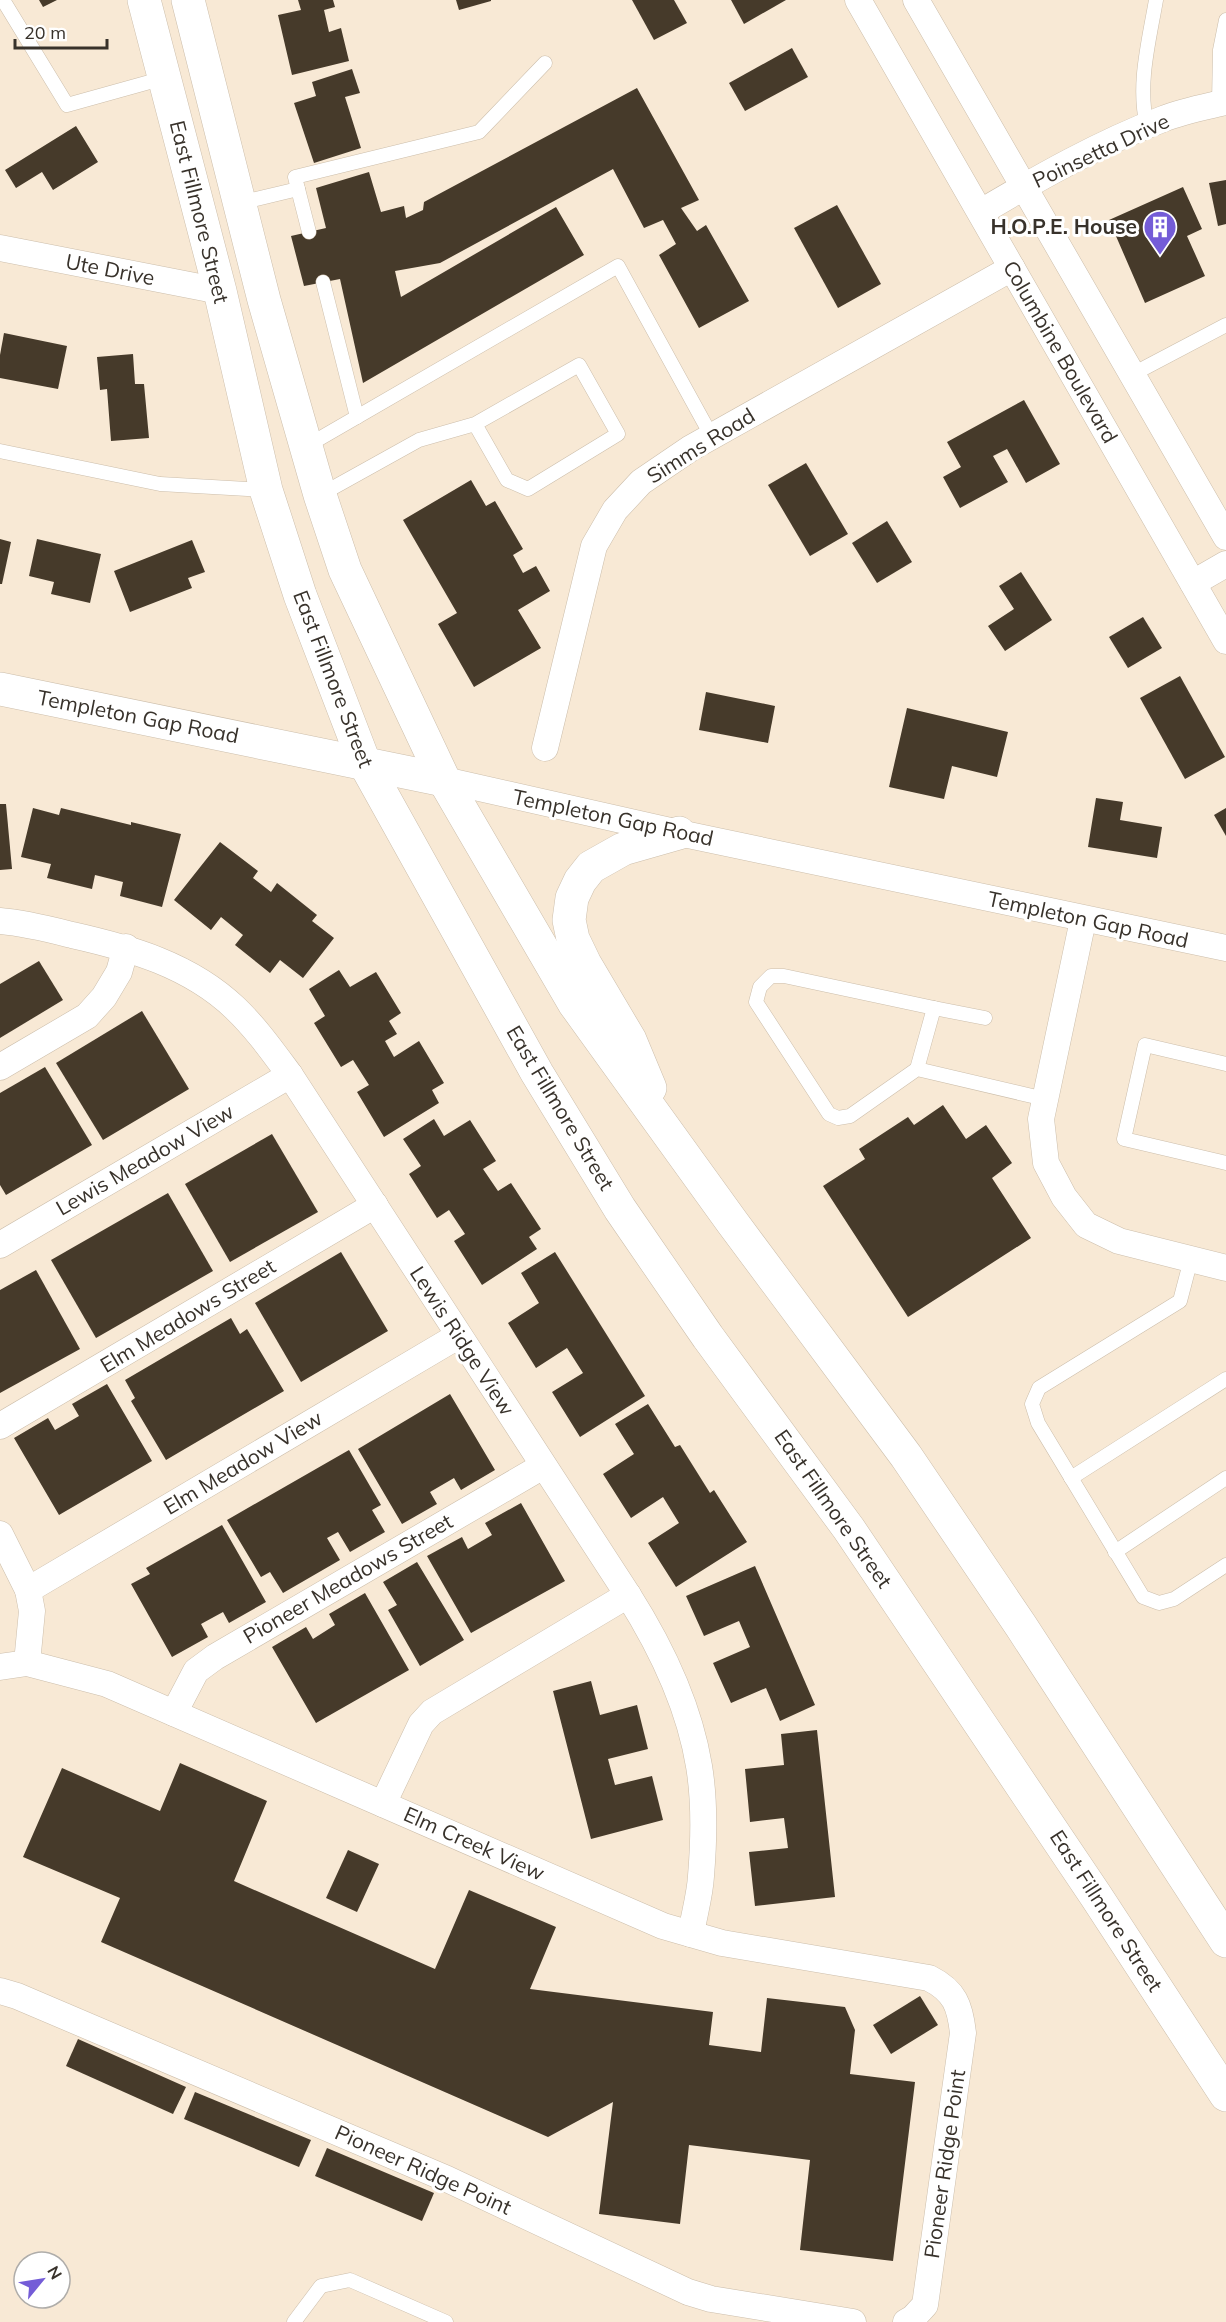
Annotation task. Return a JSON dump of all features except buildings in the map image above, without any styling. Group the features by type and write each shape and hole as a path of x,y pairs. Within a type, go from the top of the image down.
{"main road":[{"name":"East Fillmore Street","path":"144,0 220,291 267,490 300,595 364,762 537,1072 620,1209 708,1337 849,1529 1096,1896 1226,2095"},
{"name":"East Fillmore Street","path":"188,0 264,300 320,495 345,570 444,780 574,1003 906,1456 1028,1636 1226,1941"},
{"name":"Templeton Gap Road","path":"0,689 444,780"},
{"path":"670,1137 630,1040 585,964 573,939 569,920 572,898 580,881 591,867 623,849 679,833"}],"street":[{"name":"Columbine Boulevard","path":"858,0 1226,641"},
{"path":"916,0 1226,537"},
{"name":"Poinsetta Drive","path":"981,212 1025,186 1106,144 1165,118 1223,103"},
{"name":"Ute Drive","path":"0,248 220,291"},
{"name":"Simms Road","path":"545,748 594,546 615,510 641,482 712,436 1012,268"},
{"path":"1193,583 1226,564"},
{"name":"Templeton Gap Road","path":"444,780 1083,920 1226,948"},
{"path":"1083,920 1041,1119 1046,1163 1064,1197 1086,1225 1119,1241 1226,1268"},
{"name":"Lewis Ridge View","path":"0,921 21,923 126,947 167,964 203,983 234,1007 263,1038 290,1075 628,1595 652,1634 671,1672 699,1766 704,1820 701,1878 691,1934"},
{"path":"0,1067 87,1016 104,997 119,972 126,947"},
{"name":"Lewis Meadow View","path":"0,1245 290,1075"},
{"name":"Elm Meadows Street","path":"0,1426 375,1205"},
{"name":"Elm Meadow View","path":"28,1590 458,1336"},
{"name":"Pioneer Meadows Street","path":"174,1713 196,1671 215,1657 543,1466"},
{"path":"0,1534 28,1590 32,1611 27,1663"},
{"path":"383,1804 421,1724 432,1712 628,1595"},
{"name":"Elm Creek View","path":"0,1667 27,1663 108,1684 663,1926 722,1943 929,1978 943,1985 954,1999"},
{"name":"Pioneer Ridge Point","path":"0,1991 28,2000 447,2179 688,2292 711,2299 854,2322"},
{"name":"Pioneer Ridge Point","path":"906,2322 925,2305 963,2033 961,2014 954,1999"}],"lane":[{"path":"3,0 67,105 164,78"},
{"path":"1147,126 1144,112 1144,70 1156,0"},
{"path":"1223,103 1220,50 1226,20"},
{"path":"309,232 295,177 479,132 545,63"},
{"path":"239,203 298,189"},
{"path":"305,447 618,266 712,436"},
{"path":"323,282 357,417"},
{"path":"1133,374 1226,325"},
{"path":"320,495 419,440 475,424 579,365 618,434 528,489 507,480 475,424"},
{"path":"0,451 160,483 267,490"},
{"path":"934,1008 916,1068 850,1116 837,1118 829,1114 756,1002 760,987 771,976 784,976 985,1018"},
{"path":"1226,1064 1145,1044 1124,1139 1226,1163"},
{"path":"916,1068 1045,1099"},
{"path":"1191,1259 1180,1301 1038,1388 1032,1404 1038,1423 1143,1597 1159,1603 1174,1599 1226,1565"},
{"path":"1071,1478 1226,1379"},
{"path":"1115,1552 1226,1479"},
{"path":"294,2322 321,2286 350,2280 446,2322"}],"place":[{"name":"H.O.P.E. House","path":"1160,256"}]}
